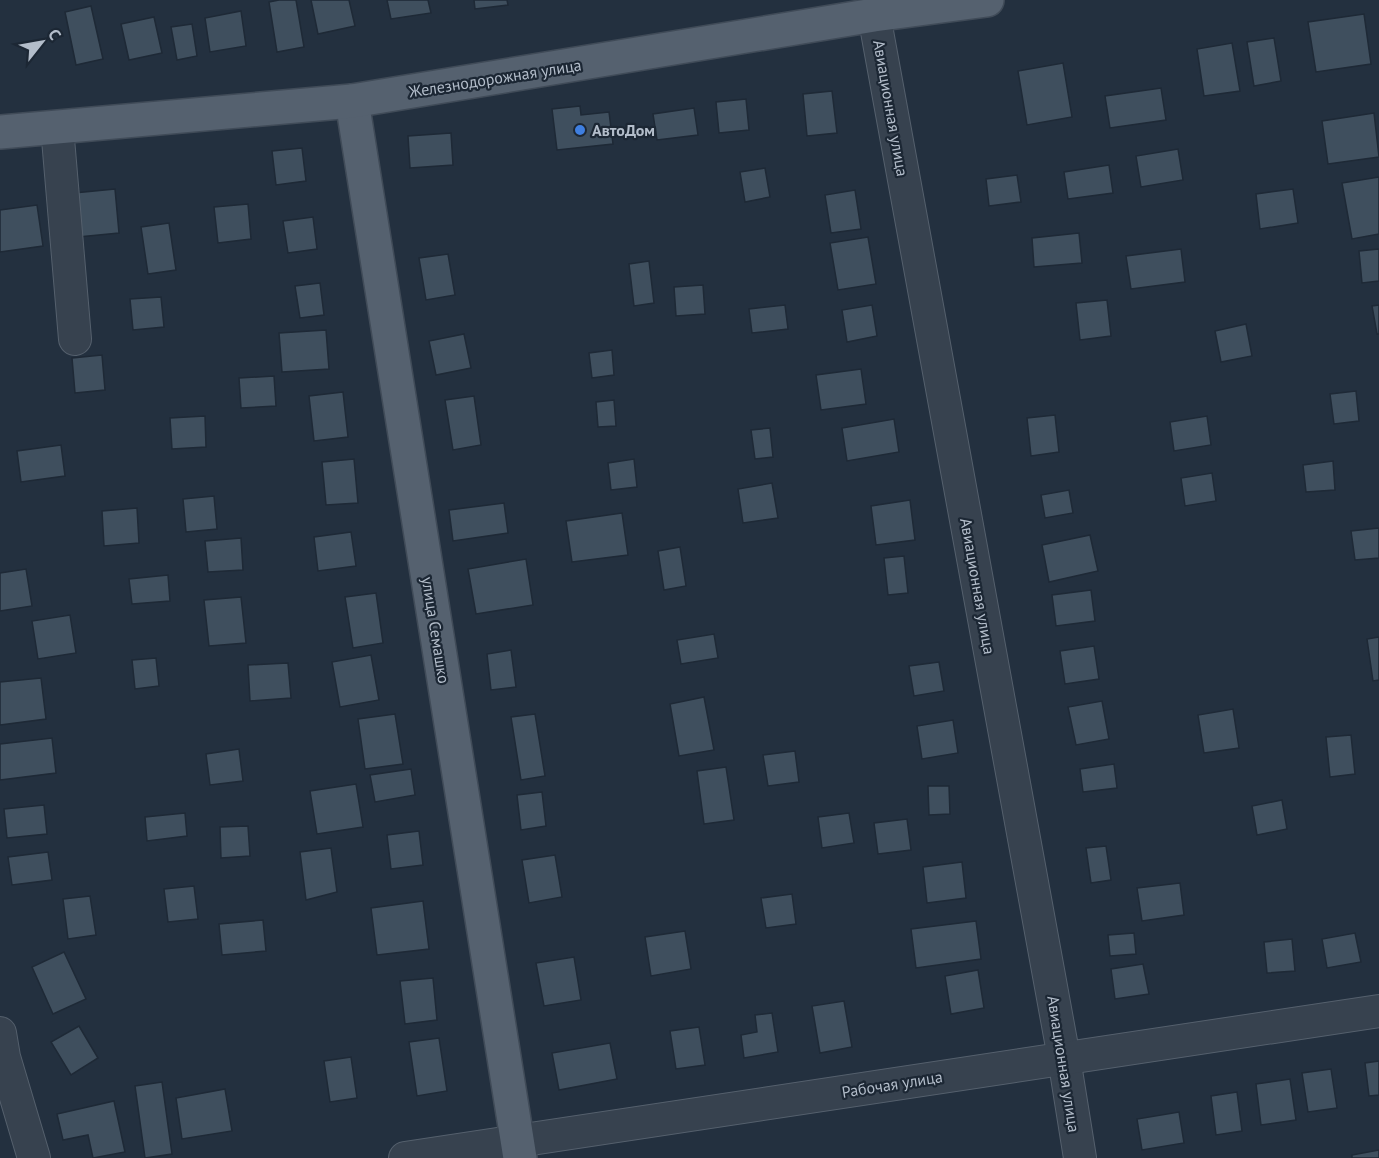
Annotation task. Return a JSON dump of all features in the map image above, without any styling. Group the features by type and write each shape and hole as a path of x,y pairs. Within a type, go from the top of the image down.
{"main road":[{"name":"Железнодорожная улица","path":"0,132 352,101 874,15 987,0"},
{"name":"улица Семашко","path":"352,101 519,1149"}],"street":[{"name":"Авиационная улица","path":"874,15 1064,1058 1080,1158"},
{"path":"57,127 75,339"},
{"name":"Рабочая улица","path":"405,1158 519,1149 1064,1058 1379,1011"},
{"path":"0,1033 4,1057 34,1158"}],"building":[{"path":"296,0 304,47 277,52 269,2"},
{"path":"311,0 349,0 355,26 318,34"},
{"path":"387,0 428,0 431,13 391,19"},
{"path":"474,0 507,0 508,5 475,9"},
{"path":"91,6 103,59 76,65 65,12"},
{"path":"241,11 246,46 210,52 205,18"},
{"path":"1364,14 1371,64 1316,72 1308,22"},
{"path":"154,17 162,53 129,60 121,24"},
{"path":"192,24 197,56 177,60 171,27"},
{"path":"1274,38 1281,81 1254,86 1247,42"},
{"path":"1232,43 1240,91 1204,96 1197,49"},
{"path":"1063,63 1072,117 1027,125 1018,71"},
{"path":"1161,88 1166,120 1110,128 1105,96"},
{"path":"832,91 837,133 807,136 803,94"},
{"path":"746,99 749,130 719,133 716,102"},
{"path":"580,106 581,115 609,112 613,144 557,150 552,109"},
{"path":"694,108 698,135 657,140 653,114"},
{"path":"1374,113 1379,157 1328,164 1322,121"},
{"path":"451,133 453,165 410,168 408,136"},
{"path":"302,148 306,181 276,185 272,151"},
{"path":"1178,149 1183,180 1141,187 1136,156"},
{"path":"1109,165 1113,193 1068,199 1064,172"},
{"path":"765,168 770,197 745,202 740,172"},
{"path":"1017,175 1021,202 989,206 986,179"},
{"path":"1379,177 1379,234 1352,239 1342,183"},
{"path":"115,189 119,233 78,237 74,193"},
{"path":"1293,189 1298,223 1260,229 1256,194"},
{"path":"855,190 861,229 831,233 825,195"},
{"path":"248,204 251,239 218,243 214,207"},
{"path":"37,205 43,246 0,252 0,210"},
{"path":"313,217 317,249 288,253 283,221"},
{"path":"169,223 176,270 148,274 141,227"},
{"path":"1079,233 1082,263 1034,267 1032,238"},
{"path":"868,237 876,284 838,290 830,243"},
{"path":"1181,249 1185,282 1131,289 1126,256"},
{"path":"1379,249 1379,281 1362,283 1359,251"},
{"path":"448,254 455,295 426,300 419,258"},
{"path":"649,261 654,303 634,306 629,264"},
{"path":"320,283 324,315 300,318 295,286"},
{"path":"703,285 705,314 676,316 674,287"},
{"path":"161,297 164,327 133,330 130,299"},
{"path":"1107,300 1111,336 1080,340 1076,303"},
{"path":"785,305 788,329 752,333 749,309"},
{"path":"872,305 877,336 847,342 842,310"},
{"path":"1379,305 1379,334 1377,334 1372,306"},
{"path":"1246,324 1252,356 1221,362 1215,331"},
{"path":"326,330 329,369 282,372 279,333"},
{"path":"464,334 471,368 436,375 429,341"},
{"path":"612,350 614,375 592,378 589,353"},
{"path":"102,355 105,390 75,393 72,358"},
{"path":"861,369 866,404 821,410 816,375"},
{"path":"274,376 276,406 241,408 239,378"},
{"path":"1356,391 1359,421 1334,424 1330,394"},
{"path":"343,392 348,437 314,441 309,396"},
{"path":"474,396 481,445 453,450 445,400"},
{"path":"614,400 616,426 598,427 596,402"},
{"path":"1055,415 1059,452 1031,456 1027,418"},
{"path":"205,416 206,447 172,449 170,418"},
{"path":"1207,416 1211,445 1174,451 1170,422"},
{"path":"894,419 899,452 847,461 842,428"},
{"path":"770,428 773,457 755,459 751,430"},
{"path":"61,445 65,476 21,482 17,451"},
{"path":"354,459 358,503 326,505 322,462"},
{"path":"634,459 637,487 611,490 608,463"},
{"path":"1333,461 1335,490 1306,492 1303,465"},
{"path":"1212,473 1216,501 1185,506 1181,478"},
{"path":"772,483 778,518 743,523 738,489"},
{"path":"1069,490 1073,513 1045,518 1041,495"},
{"path":"214,496 217,529 186,532 183,499"},
{"path":"910,500 915,540 876,545 871,506"},
{"path":"504,503 508,533 453,541 449,510"},
{"path":"137,508 139,543 104,546 102,511"},
{"path":"622,513 628,555 572,562 566,521"},
{"path":"1379,528 1379,558 1355,560 1351,531"},
{"path":"351,532 356,566 318,571 314,537"},
{"path":"1090,535 1098,571 1049,582 1042,545"},
{"path":"241,538 243,570 208,572 205,541"},
{"path":"680,547 686,586 664,590 658,551"},
{"path":"904,556 908,593 888,595 884,558"},
{"path":"526,559 533,605 476,614 468,569"},
{"path":"26,569 32,606 0,611 0,573"},
{"path":"168,575 170,601 132,604 129,579"},
{"path":"1091,590 1095,621 1056,626 1052,595"},
{"path":"376,593 383,643 353,648 345,597"},
{"path":"241,597 246,643 209,646 204,600"},
{"path":"70,615 76,653 38,659 32,621"},
{"path":"714,634 718,658 681,664 677,640"},
{"path":"1379,637 1379,680 1373,681 1367,639"},
{"path":"1094,646 1099,679 1065,684 1060,651"},
{"path":"511,650 516,687 491,690 487,654"},
{"path":"371,655 379,700 340,707 332,662"},
{"path":"156,658 159,686 135,689 132,660"},
{"path":"939,662 944,691 914,696 909,666"},
{"path":"288,663 291,698 250,701 248,665"},
{"path":"41,678 46,719 0,725 0,682"},
{"path":"704,697 714,750 679,756 670,704"},
{"path":"1102,701 1109,739 1076,745 1068,707"},
{"path":"1233,709 1239,748 1204,753 1198,715"},
{"path":"395,714 403,764 365,769 358,719"},
{"path":"535,714 545,776 521,780 511,717"},
{"path":"953,720 958,753 922,759 917,726"},
{"path":"1351,735 1355,774 1330,777 1326,737"},
{"path":"52,738 56,773 0,780 0,744"},
{"path":"239,749 243,781 210,785 206,754"},
{"path":"795,751 799,782 768,786 763,755"},
{"path":"1114,764 1117,788 1083,792 1080,769"},
{"path":"726,767 734,820 704,824 697,771"},
{"path":"411,769 415,795 375,802 370,775"},
{"path":"356,784 363,827 317,834 310,791"},
{"path":"928,786 949,786 950,814 929,815"},
{"path":"542,792 546,826 521,830 517,795"},
{"path":"1282,800 1287,829 1257,835 1252,806"},
{"path":"44,805 47,834 7,838 4,809"},
{"path":"185,813 187,836 147,841 145,817"},
{"path":"849,813 854,843 822,848 818,817"},
{"path":"907,819 911,850 878,854 874,823"},
{"path":"248,826 250,856 221,858 220,827"},
{"path":"419,831 423,865 391,869 387,835"},
{"path":"1106,846 1111,880 1091,883 1086,848"},
{"path":"331,848 337,892 306,900 300,852"},
{"path":"48,852 52,880 12,885 8,857"},
{"path":"555,855 562,897 529,903 522,860"},
{"path":"962,862 966,898 927,903 923,867"},
{"path":"1180,883 1184,915 1142,921 1137,888"},
{"path":"194,886 198,919 168,922 164,889"},
{"path":"792,894 796,924 766,928 761,898"},
{"path":"90,896 96,935 68,939 63,899"},
{"path":"423,901 429,949 377,955 371,908"},
{"path":"263,920 266,951 222,955 219,924"},
{"path":"976,921 981,959 916,968 911,929"},
{"path":"685,931 691,969 651,976 645,937"},
{"path":"1134,933 1136,954 1110,956 1108,935"},
{"path":"1355,933 1361,962 1327,968 1322,939"},
{"path":"1292,939 1295,971 1267,973 1264,942"},
{"path":"64,952 86,999 53,1014 32,967"},
{"path":"574,957 581,1000 544,1006 536,963"},
{"path":"1143,964 1149,994 1115,999 1111,969"},
{"path":"978,970 984,1008 951,1014 945,976"},
{"path":"433,978 437,1020 405,1024 400,981"},
{"path":"844,1001 852,1047 820,1053 812,1006"},
{"path":"772,1013 778,1052 744,1058 741,1035 757,1032 755,1015"},
{"path":"79,1026 98,1058 71,1075 51,1042"},
{"path":"699,1027 705,1065 676,1069 670,1031"},
{"path":"439,1038 447,1091 417,1096 409,1042"},
{"path":"610,1043 617,1079 559,1090 552,1053"},
{"path":"351,1057 357,1098 330,1102 324,1061"},
{"path":"1379,1061 1379,1095 1369,1096 1365,1063"},
{"path":"1331,1069 1337,1108 1308,1112 1302,1073"},
{"path":"1290,1079 1296,1120 1261,1125 1256,1084"},
{"path":"162,1082 172,1154 145,1158 135,1086"},
{"path":"225,1089 232,1131 182,1139 176,1098"},
{"path":"1237,1092 1242,1131 1216,1135 1211,1096"},
{"path":"114,1101 125,1152 93,1158 88,1135 63,1140 57,1114"},
{"path":"1179,1112 1184,1143 1142,1150 1137,1119"},
{"path":"1379,1150 1379,1158 1352,1158 1352,1155"}],"place":[{"name":"АвтоДом","path":"580,130"}]}
